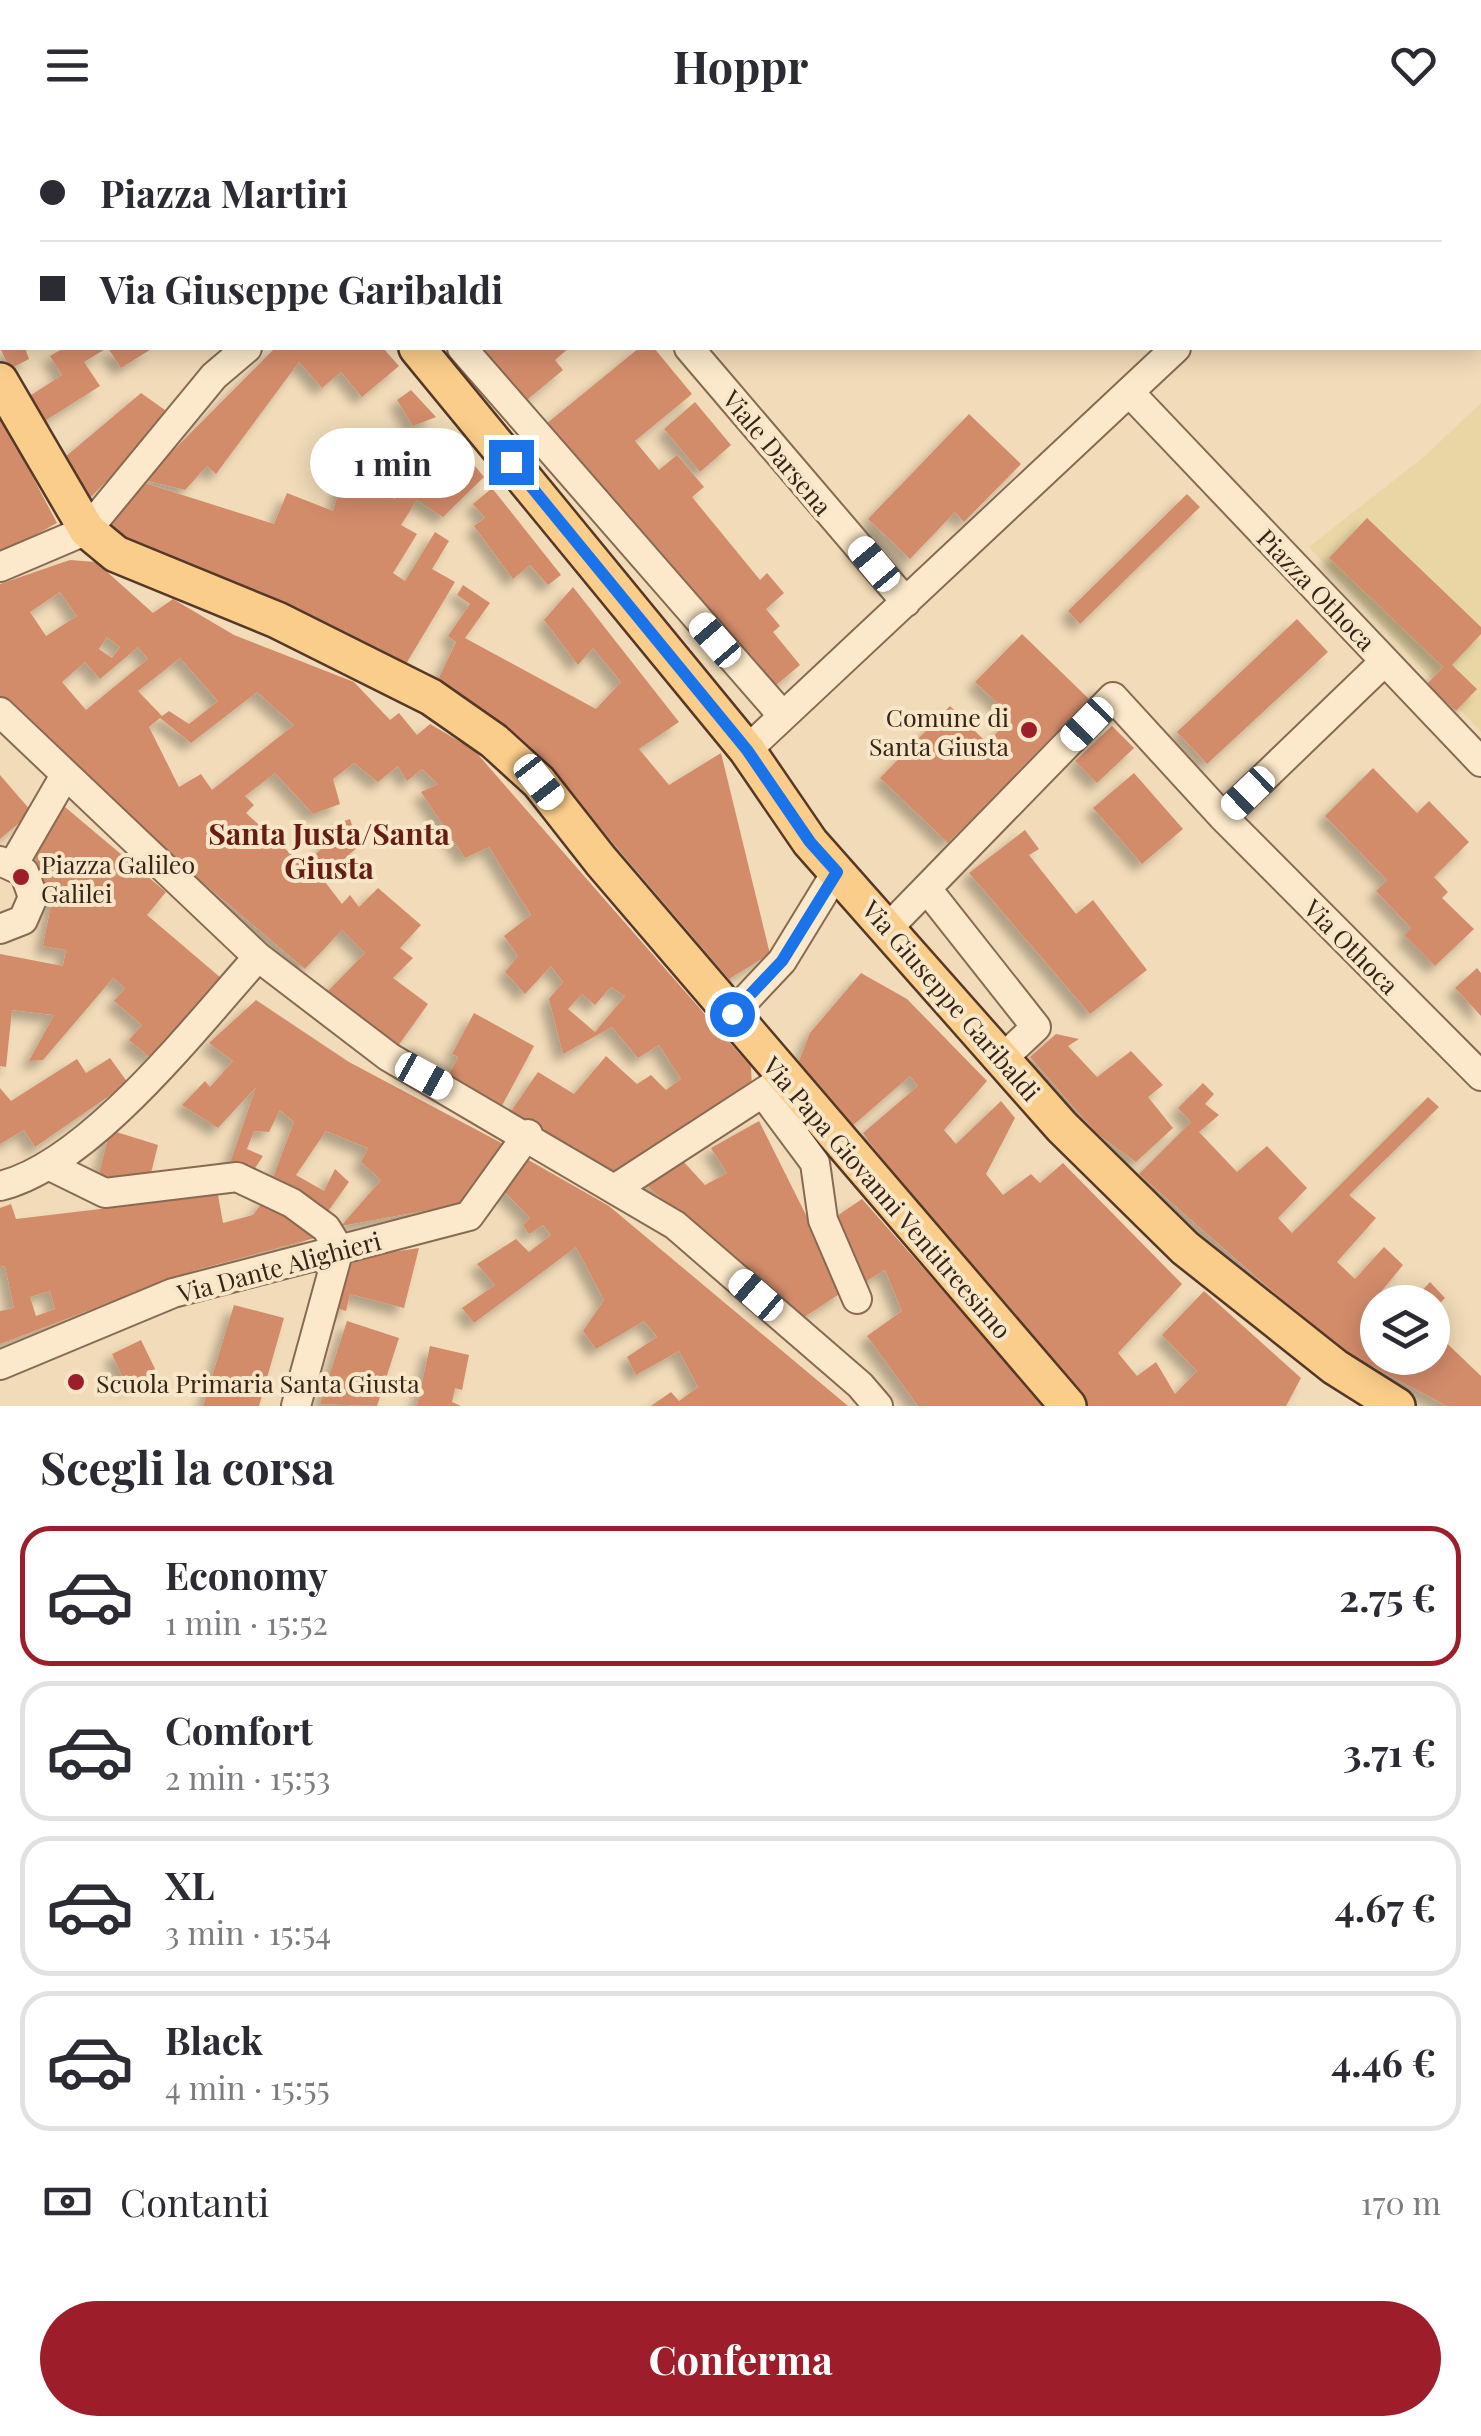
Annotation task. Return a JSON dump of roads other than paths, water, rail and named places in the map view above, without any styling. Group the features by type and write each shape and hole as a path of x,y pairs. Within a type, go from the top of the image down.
{"main road":[{"name":"Via Giuseppe Garibaldi","path":"419,350 747,750 810,842 1062,1127 1185,1248 1335,1367 1397,1406"},
{"name":"Via Papa Giovanni Ventitreesimo","path":"0,381 87,530 116,554 277,620 431,697 494,741 539,782 732,1014 774,1085 1068,1406"}],"street":[{"path":"212,350 214,376"},
{"path":"0,566 87,530 214,376 244,350"},
{"path":"464,350 783,716"},
{"name":"Viale Darsena","path":"691,350 906,602"},
{"path":"747,750 1174,350"},
{"name":"Piazza Othoca","path":"1131,394 1386,660 1223,817"},
{"path":"1386,660 1481,762"},
{"path":"889,927 1113,697 1223,817"},
{"path":"0,712 258,958 389,1057 528,1134 675,1224 860,1385 878,1406"},
{"path":"0,929 22,920 33,897 31,883 7,863 64,777"},
{"name":"Via Othoca","path":"1223,817 1481,1076"},
{"path":"732,1014 782,961 837,872"},
{"path":"927,889 1036,1026 1004,1057"},
{"path":"0,1186 50,1166 138,1091 258,958"},
{"path":"616,1188 774,1085 815,1163 823,1220 857,1299"},
{"name":"Via Dante Alighieri","path":"0,1365 173,1294 469,1216 528,1134"},
{"path":"50,1166 105,1193 237,1177 292,1203 326,1228 339,1250 296,1406"}],"place":[{"name":"Comune di Santa Giusta","path":"1029,730"},
{"name":"Piazza Galileo Galilei","path":"21,877"},
{"name":"Scuola Primaria Santa Giusta","path":"76,1382"}],"district":[{"name":"Santa Justa/Santa Giusta","path":"329,850"}]}
